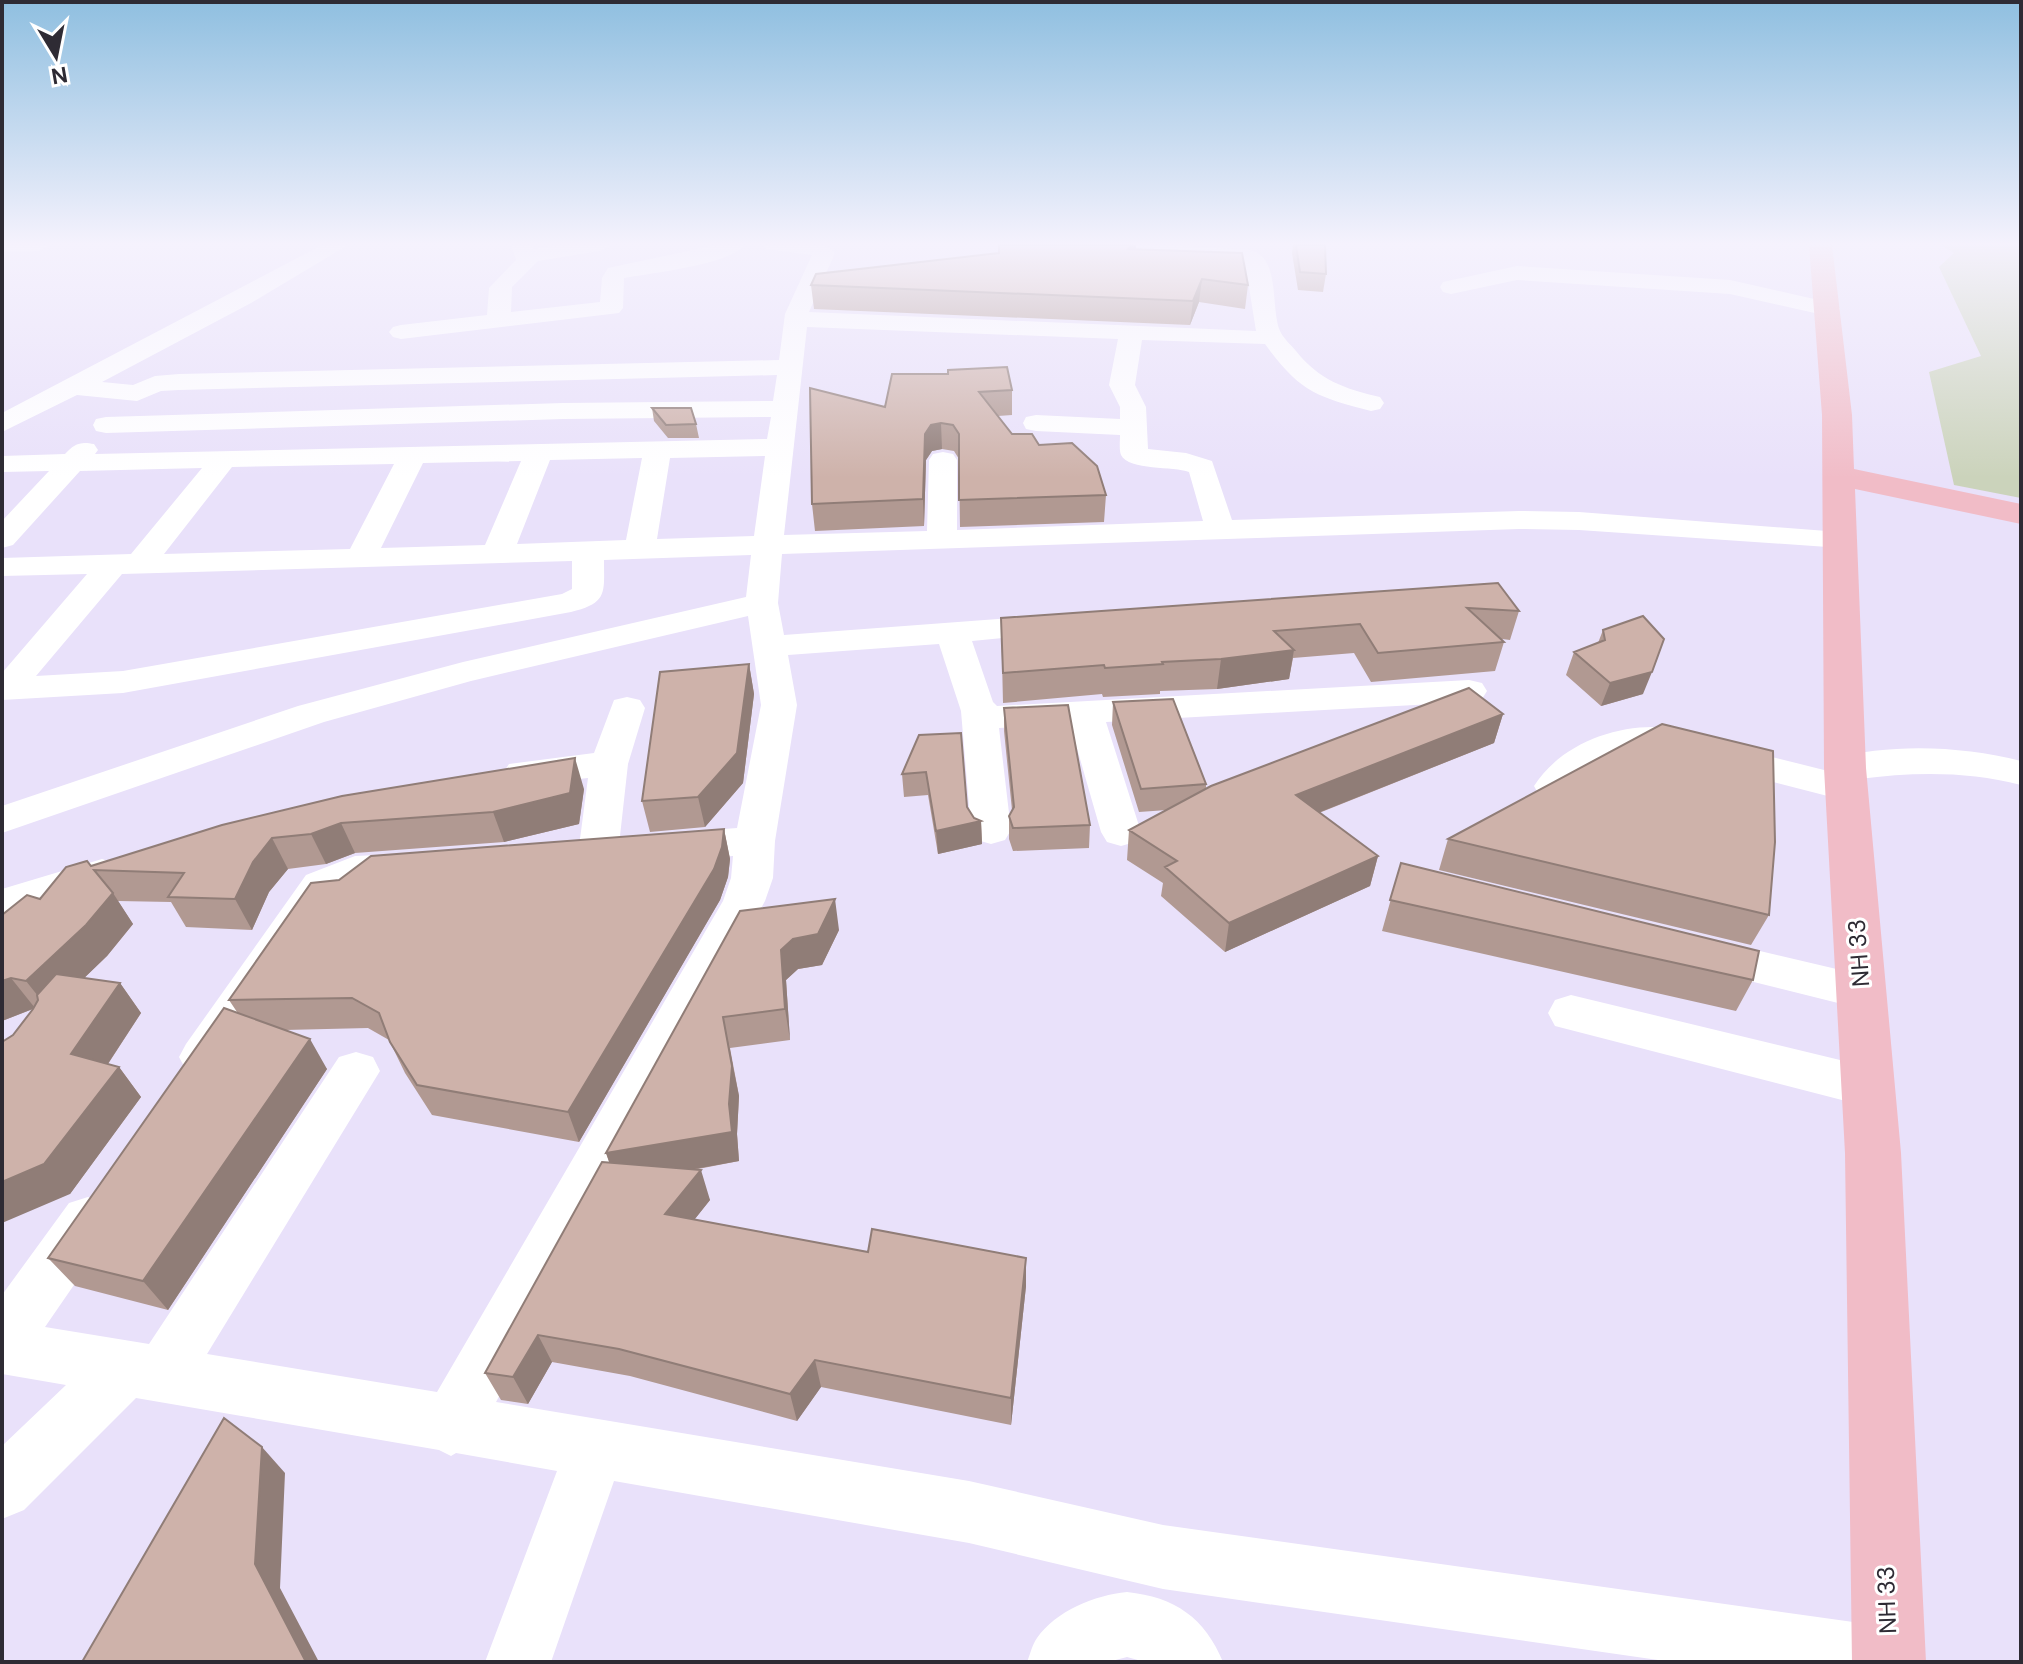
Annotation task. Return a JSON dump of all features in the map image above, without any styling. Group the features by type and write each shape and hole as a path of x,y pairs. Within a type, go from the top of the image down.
{"main road":[{"name":"NH 33","path":"1829,323 1840,476 1846,778 1869,1087 1889,1661"},
{"path":"1840,476 2021,514"}],"street":[{"path":"2,424 194,323"},
{"path":"401,332 484,323"},
{"path":"605,350 609,323"},
{"path":"451,1426 744,901 752,878 755,841 779,705 762,603 796,323"},
{"path":"890,323 1259,338 1270,334"},
{"path":"1268,323 1270,334 1309,383 1328,393 1371,403"},
{"path":"1131,332 1122,385 1133,407 1133,449 1140,457 1195,463 1202,467 1220,529"},
{"path":"2,539 137,393 155,384 605,350 792,367"},
{"path":"76,387 137,393"},
{"path":"2,404 44,403"},
{"path":"106,425 563,411 786,409"},
{"path":"1036,423 1132,428"},
{"path":"2,464 782,447"},
{"path":"640,549 658,449"},
{"path":"497,554 539,452"},
{"path":"360,559 413,455"},
{"path":"5,689 224,459"},
{"path":"942,538 943,460"},
{"path":"2,567 588,552 768,543 1220,529 1579,521 1842,539"},
{"path":"5,689 123,682 571,602 588,594 588,552"},
{"path":"2,820 311,714 463,672 762,603"},
{"path":"771,646 1078,623"},
{"path":"953,633 979,711 991,830"},
{"path":"979,711 986,715 1009,717 1469,691"},
{"path":"598,854 609,764 627,708"},
{"path":"1085,713 1121,832"},
{"path":"1553,786 1607,743 1629,737 1653,739 1846,778 1949,760 1980,763 2021,773"},
{"path":"489,781 555,768 609,764"},
{"path":"555,856 755,841"},
{"path":"181,1089 321,885 355,871 433,865"},
{"path":"2,904 134,866"},
{"path":"1671,946 1862,992"},
{"path":"1571,1013 1869,1087"},
{"path":"2,1488 144,1372 356,1071"},
{"path":"2,1341 109,1190"},
{"path":"2,1347 144,1372 231,1411 451,1426 969,1512 1163,1557 1889,1661"},
{"path":"518,1662 595,1449"},
{"path":"1060,1662 1084,1639 1123,1623 1157,1629 1190,1662"}],"green space":[{"path":"1965,323 2021,323 2021,498 1954,485 1929,372 1981,356"}],"building":[{"path":"1007,367 1012,390 979,392 1012,434 1032,434 1039,445 1072,443 1097,466 1106,495 959,500 959,434 953,425 941,423 931,425 925,434 923,499 812,504 810,388 885,407 892,374 948,374 948,370"},
{"path":"652,408 691,408 696,424 666,425"},
{"path":"1498,583 1519,611 1467,608 1504,642 1378,653 1360,624 1274,631 1294,650 1163,664 1003,673 1001,618"},
{"path":"1643,616 1664,639 1652,672 1610,683 1574,652 1605,640 1603,630"},
{"path":"749,664 737,753 698,797 642,801 660,672"},
{"path":"1469,688 1503,714 1296,795 1378,856 1229,923 1165,867 1177,861 1129,830 1211,786"},
{"path":"1173,699 1206,784 1141,789 1113,702"},
{"path":"1068,705 1090,825 1013,828 1009,816 1014,807 1004,708"},
{"path":"1662,724 1773,751 1775,842 1769,915 1448,839"},
{"path":"961,733 967,807 974,818 981,821 936,831 926,772 902,774 919,735"},
{"path":"575,758 570,793 493,812 341,823 311,834 272,838 253,862 235,899 168,897 184,873 94,870 113,893 86,925 26,981 11,978 2,981 2,915 27,895 40,899 66,867 87,861 91,866 222,825 342,796"},
{"path":"724,829 722,847 714,869 568,1112 417,1085 390,1042 379,1013 352,998 229,1000 311,883 339,880 371,856"},
{"path":"1401,863 1759,951 1753,980 1390,900"},
{"path":"835,899 818,934 793,939 781,950 785,1009 723,1017 732,1066 729,1104 732,1132 606,1153 740,911"},
{"path":"56,974 120,983 71,1054 119,1067 44,1164 2,1182 2,1042 13,1035 33,1009 37,995"},
{"path":"224,1008 310,1039 143,1281 48,1258"},
{"path":"602,1162 701,1170 665,1214 868,1252 872,1229 1026,1258 1011,1398 815,1360 790,1394 619,1349 538,1335 513,1377 485,1373"},
{"path":"224,1418 262,1447 255,1564 306,1662 82,1662"}]}
